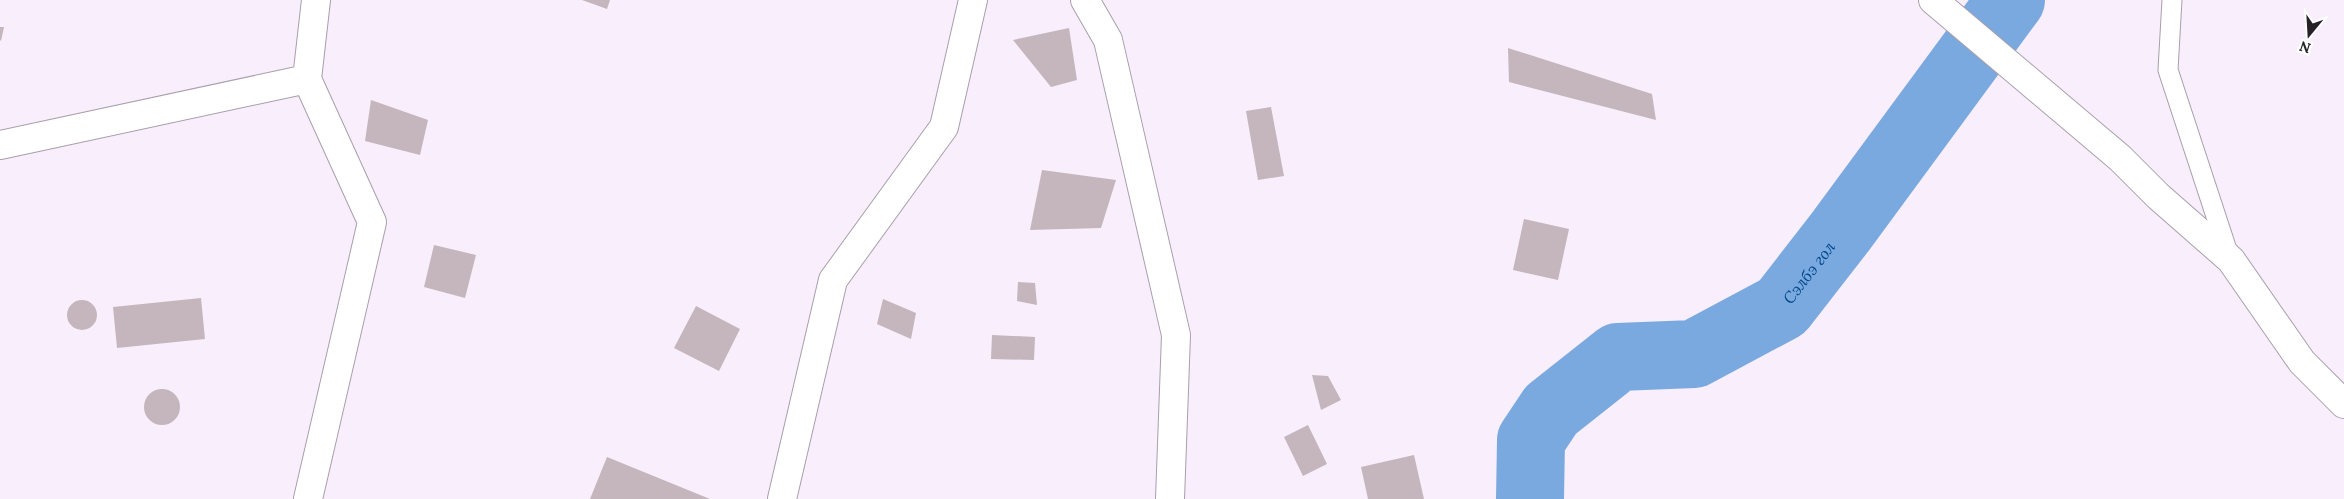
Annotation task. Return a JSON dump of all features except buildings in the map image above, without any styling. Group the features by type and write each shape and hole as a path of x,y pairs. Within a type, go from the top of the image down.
{"street":[{"path":"308,499 372,222 307,80 316,0"},
{"path":"782,499 833,280 944,128 973,0"},
{"path":"1084,0 1108,40 1176,335 1170,499"},
{"path":"1933,0 2120,158 2230,260 2302,362 2344,404"},
{"path":"0,145 307,80"}],"lane":[{"path":"2172,0 2168,70 2230,260"}],"waterway":[{"name":"Сэлбэ гол","path":"1530,499 1531,440 1551,410 1618,357 1694,354 1782,307 1841,231 2011,0"}]}
